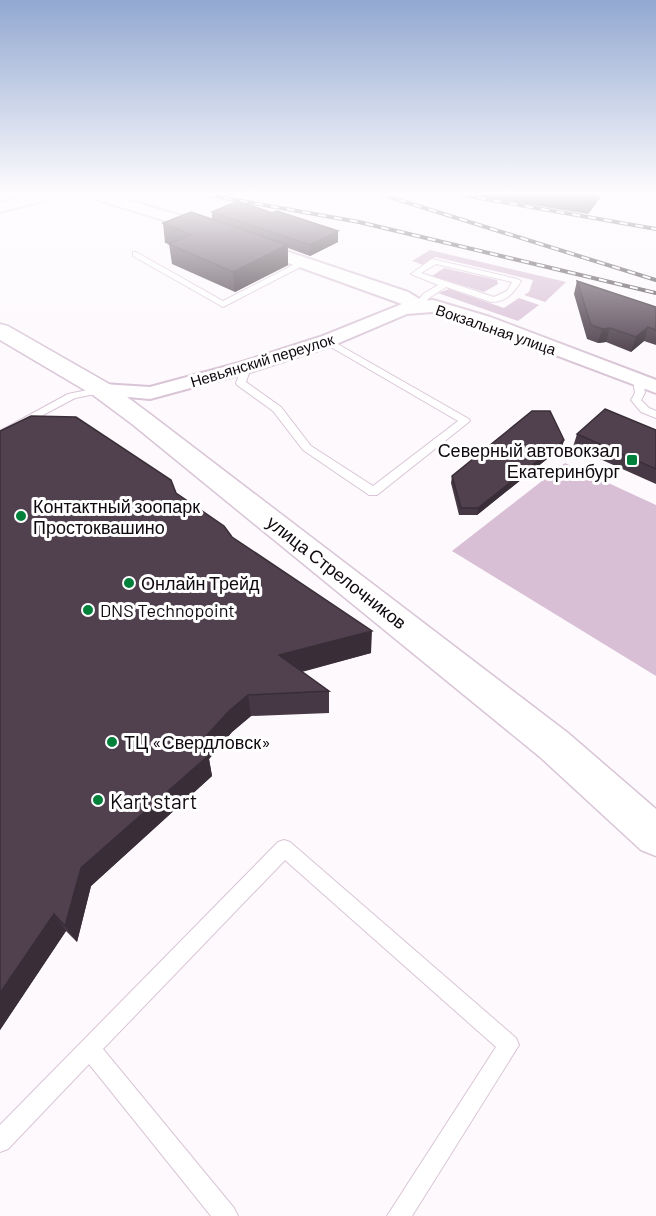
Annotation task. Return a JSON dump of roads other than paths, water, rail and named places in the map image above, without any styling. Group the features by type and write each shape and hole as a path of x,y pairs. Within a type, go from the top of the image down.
{"main road":[{"name":"улица Стрелочников","path":"0,331 102,390 275,523 555,745 656,836"}],"street":[{"name":"Вокзальная улица","path":"272,252 402,296 418,306 434,306 451,310 647,384"},
{"name":"Невьянский переулок","path":"102,390 150,393 246,368 327,341 403,309 418,306"}],"lane":[{"path":"136,254 223,304 304,263"},
{"path":"435,261 517,281 510,293 494,300 445,284 415,274 435,261"},
{"path":"418,306 426,296 445,284"},
{"path":"246,368 241,383 277,410 307,448 373,492 465,421 327,341"},
{"path":"647,384 636,400 645,410 656,415"},
{"path":"0,435 72,396 102,390"},
{"path":"0,1140 284,848 509,1045 399,1216"},
{"path":"89,1048 226,1216"}],"railway":[{"path":"483,252 656,293"},
{"path":"565,252 656,280"}],"place":[{"name":"Северный автовокзал Екатеринбург","path":"632,460"},
{"name":"Контактный зоопарк Простоквашино","path":"21,516"},
{"name":"Онлайн Трейд","path":"129,583"},
{"name":"DNS Technopoint","path":"88,610"},
{"name":"ТЦ «Свердловск»","path":"112,742"},
{"name":"Kart start","path":"98,800"}]}
